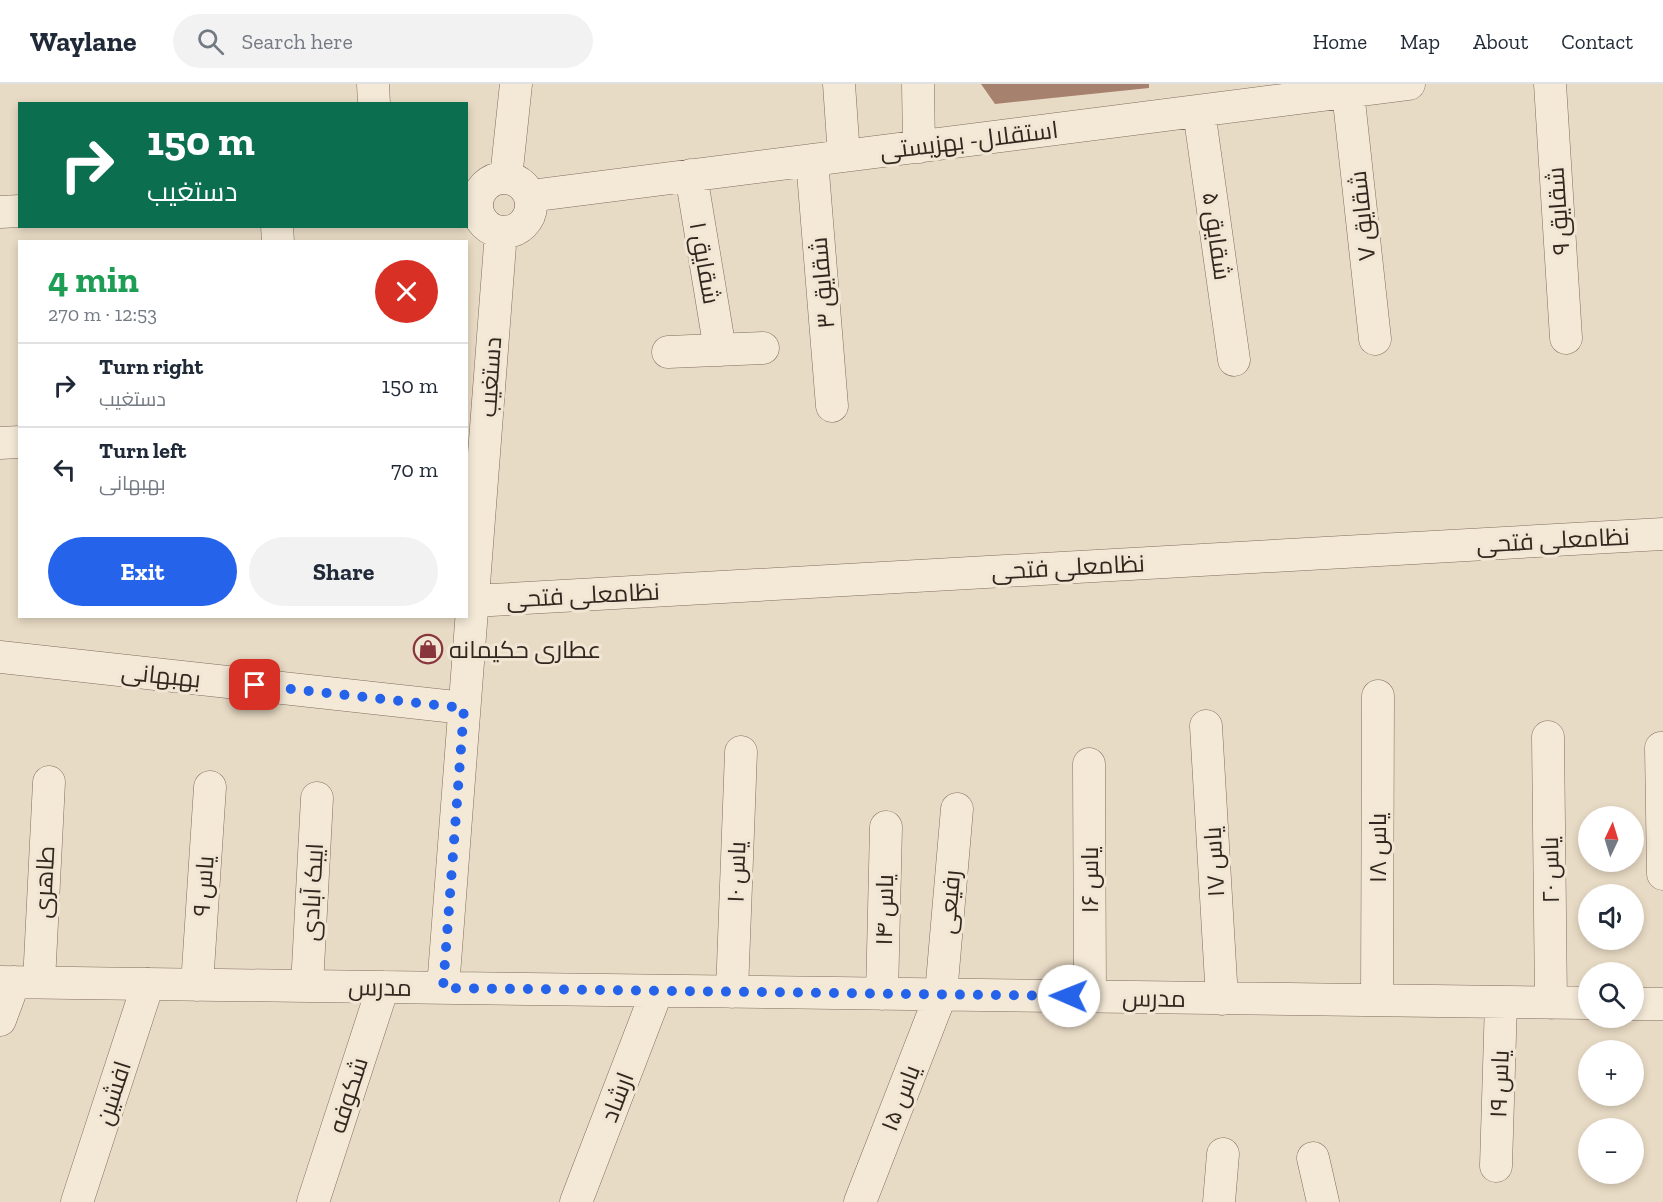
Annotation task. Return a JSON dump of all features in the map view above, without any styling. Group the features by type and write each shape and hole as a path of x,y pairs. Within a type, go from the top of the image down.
{"street":[{"path":"373,84 374,102"},
{"path":"516,84 518,187"},
{"path":"839,84 844,156"},
{"path":"918,84 920,147"},
{"name":"استقلال- بهزیستی","path":"518,187 691,175 920,147 1218,101 1348,92 1409,84"},
{"name":"شقایق ۹","path":"1550,84 1566,338"},
{"name":"شقایق ۷","path":"1348,92 1375,339"},
{"name":"شقایق ۵","path":"1218,101 1234,360"},
{"name":"شقایق ۳","path":"813,160 832,406"},
{"name":"شقایق ۱","path":"691,175 720,350"},
{"path":"498,178 518,187 531,204 526,221 511,232 492,230 485,225 471,200 490,181 498,178"},
{"path":"0,212 18,211"},
{"name":"دستغیب","path":"443,988 501,232"},
{"path":"668,352 763,348"},
{"path":"0,443 18,442"},
{"name":"نظامعلی فتحی","path":"473,601 1663,534"},
{"name":"بهبهانی","path":"0,657 464,708"},
{"name":"یاس ۱۸","path":"1377,1000 1378,696"},
{"name":"یاس ۱۷","path":"1206,726 1222,999"},
{"name":"یاس ۲۰","path":"1548,737 1551,1003"},
{"path":"1661,748 1663,874"},
{"name":"یاس ۱۰","path":"732,992 741,752"},
{"name":"یاس ۱۶","path":"1089,764 1090,997"},
{"name":"طاهری","path":"0,1020 17,982 49,782"},
{"name":"یاس ۹","path":"197,985 210,787"},
{"name":"ایبک آبادی","path":"308,986 317,798"},
{"name":"رفیعی","path":"941,994 957,809"},
{"name":"یاس ۱۴","path":"882,994 886,827"},
{"name":"مدرس","path":"17,982 1578,1003"},
{"name":"افشین","path":"77,1202 148,984"},
{"name":"شکوفه","path":"313,1202 383,987"},
{"name":"ارشاد","path":"576,1202 657,991"},
{"name":"یاس ۱۵","path":"860,1202 941,994"},
{"name":"یاس ۱۹","path":"1497,1166 1501,1002"},
{"path":"1644,1004 1663,1004"},
{"path":"1219,1202 1223,1154"},
{"path":"1314,1158 1323,1202"}],"place":[{"name":"عطاری حکیمانه","path":"428,649"}],"route":[{"path":"255,685 464,708 443,988 1069,996"}]}
